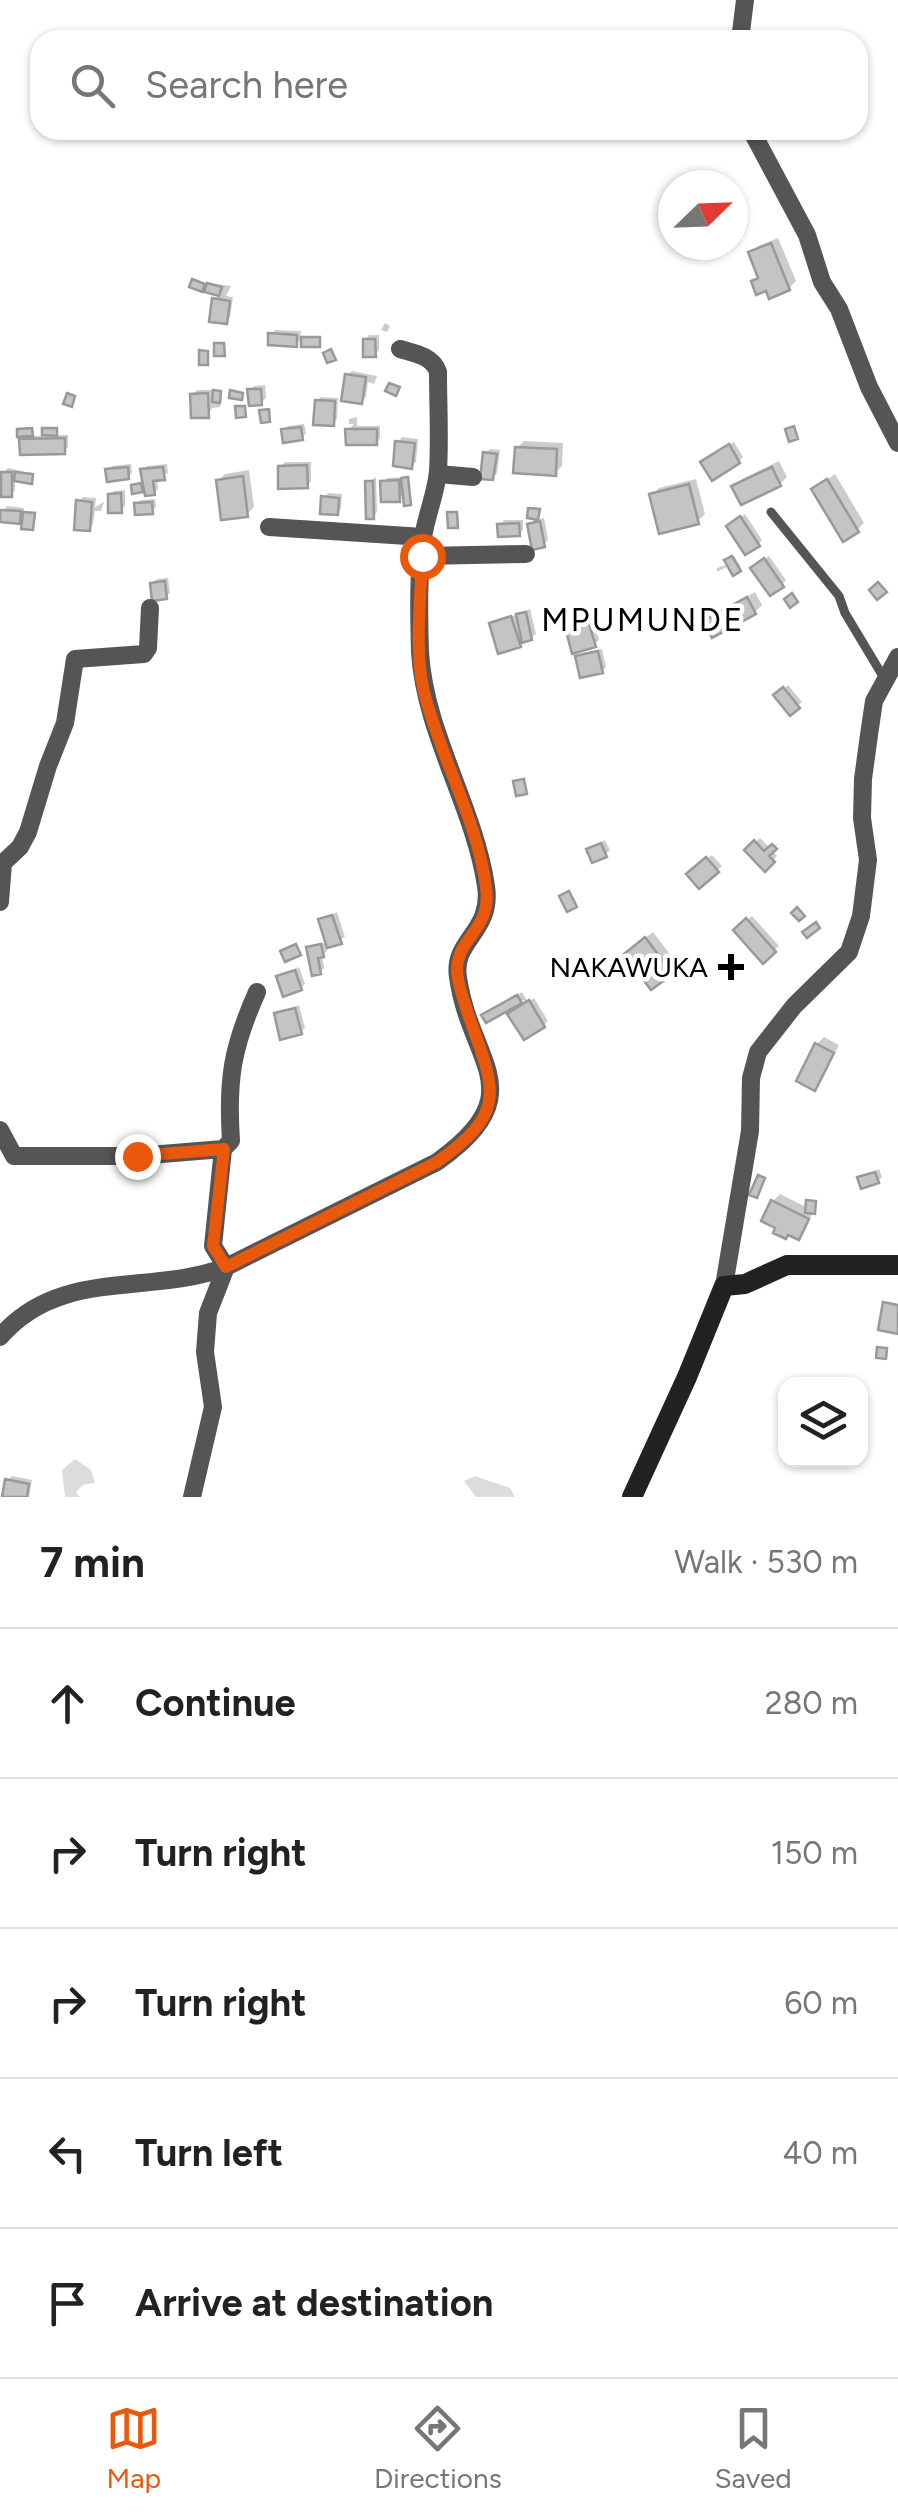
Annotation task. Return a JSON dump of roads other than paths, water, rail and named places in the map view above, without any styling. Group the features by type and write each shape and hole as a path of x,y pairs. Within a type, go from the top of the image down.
{"street":[{"path":"741,30 745,0"},
{"path":"756,140 807,235 822,282 840,309 869,388 898,443"},
{"path":"0,1337 25,1312 46,1301 111,1285 193,1276 226,1267 437,1162 458,1147 489,1109 489,1072 457,971 464,947 488,910 486,887 465,806 424,690 420,650 423,546 438,474 436,366 422,355 400,349"},
{"path":"438,474 473,477"},
{"path":"269,527 526,554"},
{"path":"0,902 3,863 20,847 28,832 65,723 75,659 144,654 148,648 150,608"},
{"path":"632,1497 724,1286 750,1132 751,1078 758,1052 794,1006 849,952 861,916 868,860 862,818 863,779 874,702 898,656"},
{"path":"226,1267 213,1246 224,1149 231,1140 230,1074 237,1038 257,992"},
{"path":"0,1130 14,1156 137,1156 224,1149"},
{"path":"724,1286 745,1284 787,1265 898,1265"},
{"path":"192,1497 213,1406 205,1352 208,1313 226,1267"}],"lane":[{"path":"771,512 839,596 845,613 886,680"}],"place":[{"name":"NAKAWUKA","path":"731,967"}],"district":[{"name":"MPUMUNDE","path":"643,620"}]}
